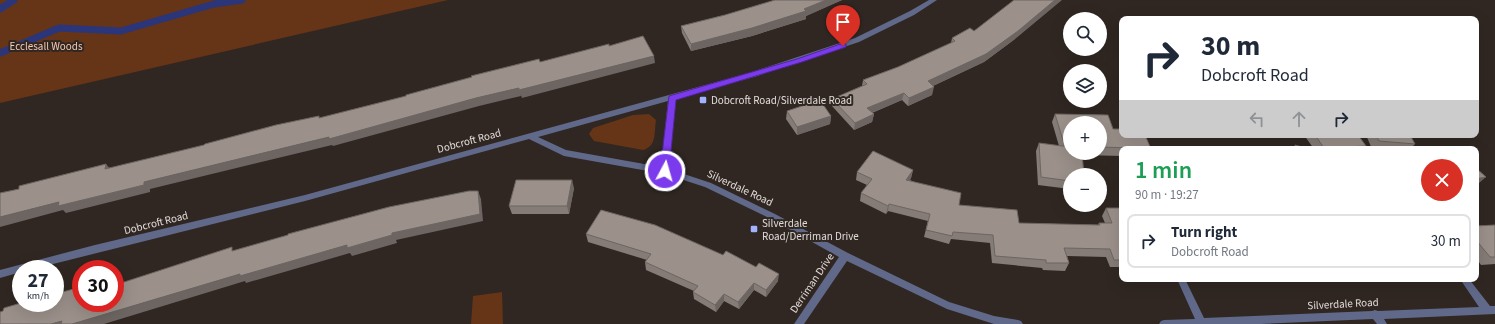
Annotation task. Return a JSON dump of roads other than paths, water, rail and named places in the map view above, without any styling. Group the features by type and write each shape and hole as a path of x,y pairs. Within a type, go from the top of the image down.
{"street":[{"name":"Dobcroft Road","path":"0,274 95,249 305,198 672,98 800,60 857,40 912,13 934,0"},
{"path":"665,171 672,98"},
{"name":"Silverdale Road","path":"530,136 564,153 665,171 708,185 772,216 845,256 947,305 994,320 1018,324"},
{"name":"Derriman Drive","path":"799,324 845,256"},
{"path":"1182,282 1201,322"},
{"name":"Silverdale Road","path":"1467,282 1491,310"},
{"name":"Silverdale Road","path":"1164,324 1491,310"},
{"path":"1376,314 1382,324"}],"waterway":[{"path":"0,9 14,0"},
{"path":"0,53 59,28 121,31 214,4 242,0"}],"place":[{"name":"Dobcroft Road/Silverdale Road","path":"703,100"},
{"name":"Silverdale Road/Derriman Drive","path":"754,229"}],"park label":[{"name":"Ecclesall Woods","path":"46,46"}]}
